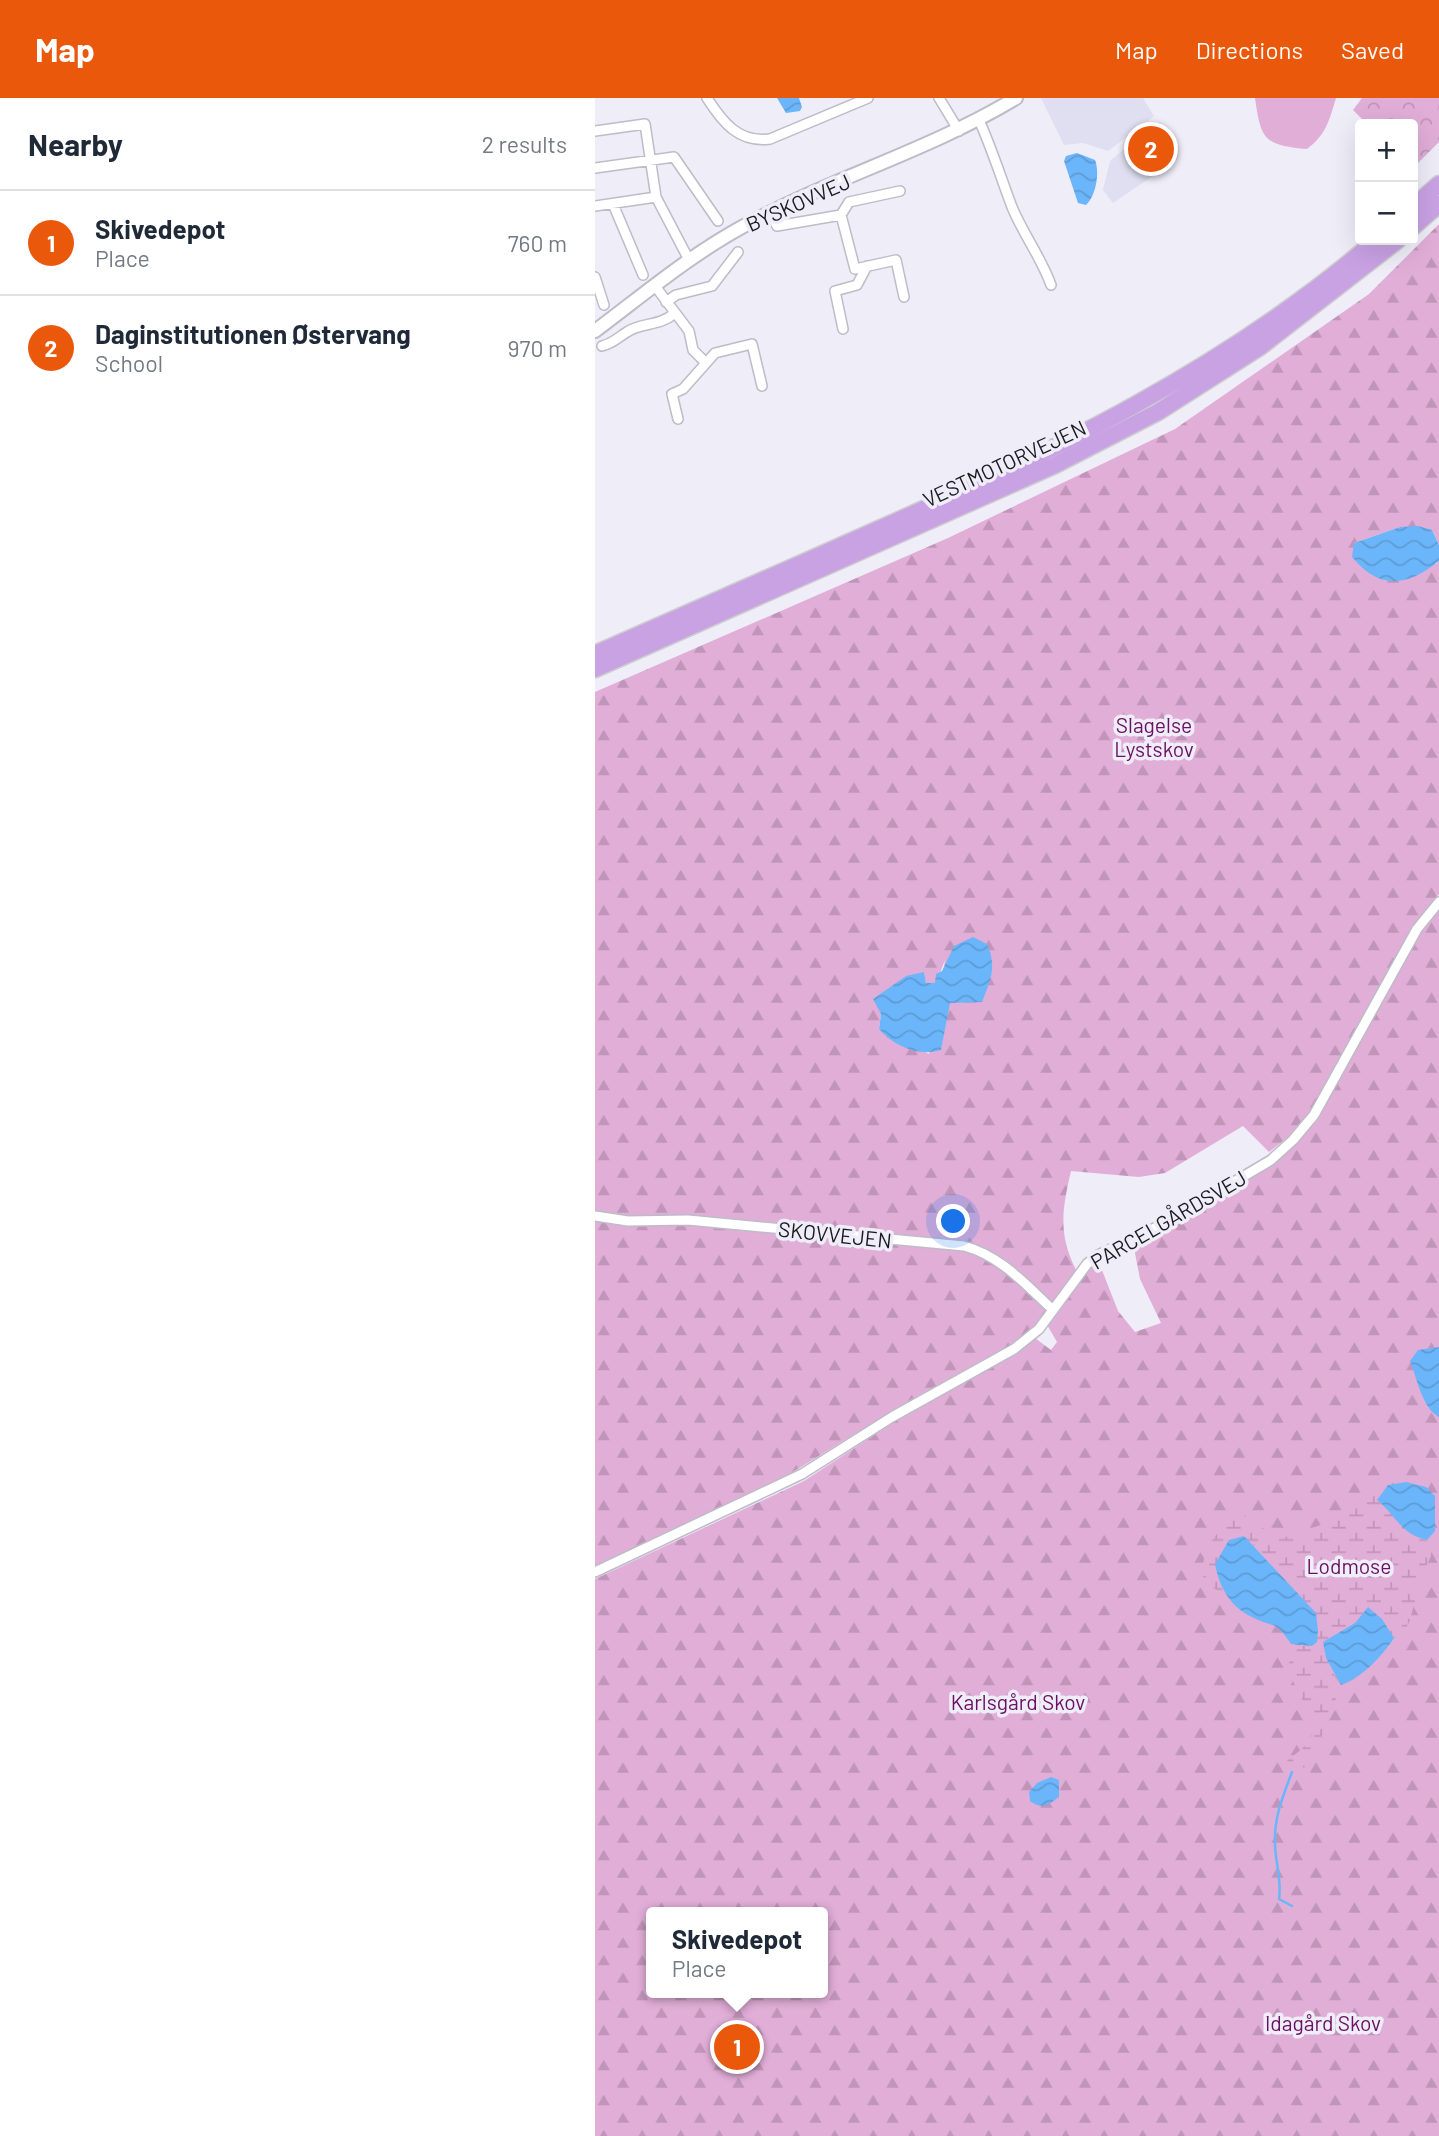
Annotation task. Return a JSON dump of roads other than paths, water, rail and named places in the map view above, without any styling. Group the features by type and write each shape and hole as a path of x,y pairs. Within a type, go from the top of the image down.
{"highway":[{"path":"1418,203 1439,184"},
{"path":"1418,223 1439,204"},
{"name":"VESTMOTORVEJEN","path":"595,654 932,506 1058,447 1184,377 1306,295 1370,245"},
{"name":"VESTMOTORVEJEN","path":"595,669 1055,465 1158,412 1260,347 1392,245"}],"main road":[{"name":"BYSKOVVEJ","path":"595,331 689,261 771,213 959,131 1016,98"}],"street":[{"path":"708,98 737,134 760,140 770,139 868,98"},
{"path":"939,98 959,131"},
{"path":"979,120 1005,179 1012,207 1041,259 1051,285"},
{"path":"595,131 645,124 656,197 689,261"},
{"path":"595,168 674,156 719,221"},
{"path":"900,191 849,202 841,215 855,268 896,260 904,297"},
{"path":"595,206 656,197"},
{"path":"613,204 643,275"},
{"path":"771,213 777,226 841,215"},
{"path":"667,302 676,295 712,286 738,252"},
{"path":"843,329 835,290 857,285 867,266"},
{"path":"595,277 604,305"},
{"path":"655,286 689,331 693,350 706,363"},
{"path":"602,346 617,342 628,331 664,323 675,313"},
{"path":"678,419 672,394 683,389 720,350 752,344 762,386"},
{"name":"PARCELGÅRDSVEJ","path":"595,1572 803,1474 892,1417 1014,1349 1039,1329 1087,1264 1098,1255 1161,1225 1271,1160 1314,1115 1417,929 1439,902"},
{"name":"SKOVVEJEN","path":"595,1216 628,1221 699,1221 964,1246 982,1251 1005,1264 1053,1310"}],"water":[{"path":"777,98 799,98 802,107 800,111 786,113"},
{"path":"1077,153 1095,160 1096,165 1095,190 1086,205 1078,203 1064,161 1066,156"},
{"path":"1418,526 1432,530 1439,545 1439,561 1416,576 1405,580 1383,580 1362,568 1352,557 1354,543 1400,527"},
{"path":"973,937 987,944 992,959 990,980 982,1002 950,1003 941,1050 915,1051 899,1045 885,1035 879,1029 881,1014 873,999 906,976 924,972 926,983 935,983 936,974 942,971 954,946"},
{"path":"1439,1347 1439,1417 1424,1400 1410,1361 1418,1350"},
{"path":"1406,1482 1426,1487 1435,1496 1435,1531 1427,1540 1405,1529 1377,1500 1388,1485"},
{"path":"1244,1536 1316,1613 1317,1642 1312,1646 1291,1644 1278,1628 1244,1613 1227,1595 1215,1564 1229,1540"},
{"path":"1368,1607 1382,1619 1394,1638 1371,1666 1341,1685 1326,1658 1323,1642 1355,1623"},
{"path":"1051,1777 1059,1780 1059,1797 1045,1805 1030,1801 1029,1792 1037,1783"}],"waterway":[{"path":"1292,1772 1282,1798 1275,1833 1279,1899 1292,1906"}],"place":[{"name":"Daginstitutionen Østervang","path":"1151,149"},
{"name":"Skivedepot","path":"737,2047"}],"park label":[{"name":"Slagelse Lystskov","path":"1154,736"},
{"name":"Lodmose","path":"1349,1565"},
{"name":"Karlsgård Skov","path":"1018,1701"},
{"name":"Idagård Skov","path":"1323,2022"}]}
